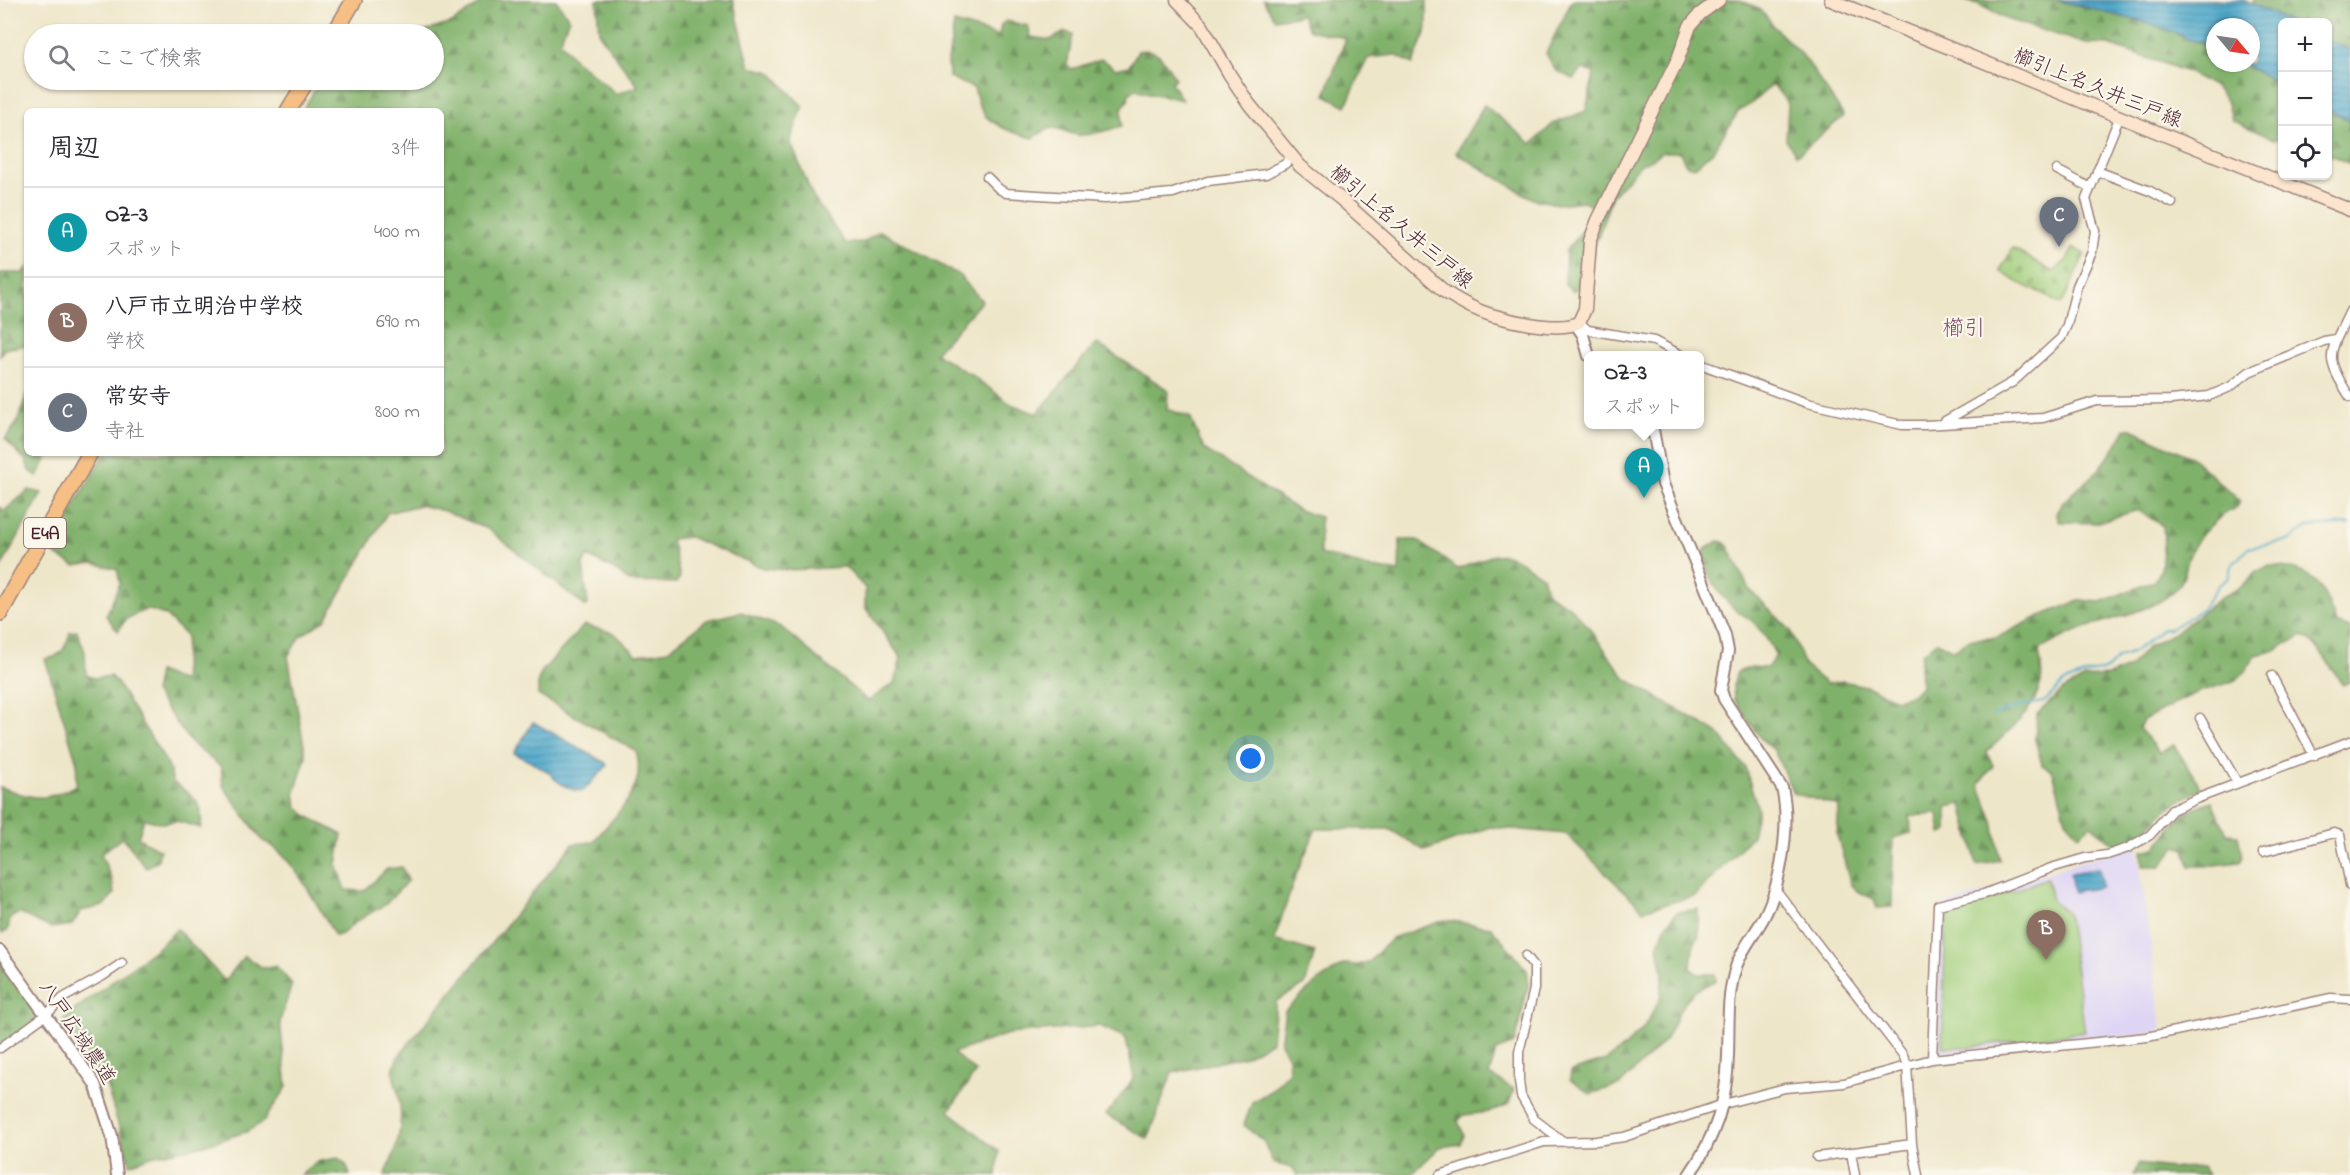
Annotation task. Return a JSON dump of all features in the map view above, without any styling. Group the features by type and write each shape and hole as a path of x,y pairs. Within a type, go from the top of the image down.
{"highway":[{"path":"331,24 345,0"},
{"path":"340,24 354,0"},
{"path":"282,108 292,90"},
{"path":"290,108 301,90"},
{"name":"E4A","path":"0,592 78,456"},
{"name":"E4A","path":"0,613 88,456"}],"main road":[{"name":"櫛引上名久井三戸線","path":"1177,0 1202,26 1249,104 1310,176 1342,200 1445,292 1491,315 1512,320 1566,327 1578,323"},
{"path":"1578,323 1585,309 1590,241 1598,220 1678,59 1690,26 1700,14 1719,0"},
{"name":"櫛引上名久井三戸線","path":"1831,0 2350,210"}],"street":[{"path":"1942,423 2013,382 2061,338 2067,325 2077,285 2092,252 2095,231 2086,199 2120,116"},
{"path":"987,177 1006,193 1105,199 1173,193 1208,181 1266,174 1285,164 1292,156"},
{"path":"2057,170 2090,187"},
{"path":"2097,171 2150,191 2172,203"},
{"path":"2350,311 2331,351 2332,365 2350,397"},
{"path":"1578,323 1588,351"},
{"path":"1578,323 1588,330 1654,341 1673,351"},
{"path":"1704,365 1807,403 1902,425 2043,418 2097,401 2171,400 2209,396 2230,387 2249,372 2324,341 2336,339"},
{"path":"1653,429 1663,484 1725,635 1728,651 1721,690 1724,699 1784,795 1785,818 1776,890 1762,920 1743,951 1729,994 1728,1058 1724,1104 1711,1140 1689,1175"},
{"path":"2272,676 2314,756"},
{"path":"2200,718 2237,782"},
{"path":"1932,1059 1938,905 1984,894 2051,868 2128,848 2150,835 2172,810 2237,782 2314,756 2350,741"},
{"path":"2263,852 2334,833 2340,835 2350,885"},
{"path":"1776,890 1872,1013 1907,1065 1912,1143 1918,1175"},
{"name":"八戸広域農道","path":"0,951 95,1084 112,1136 117,1175"},
{"path":"1526,956 1534,966 1534,988 1519,1052 1521,1096 1534,1119 1564,1142"},
{"path":"0,1048 47,1014 63,998 122,963"},
{"path":"1440,1175 1544,1142 1596,1141 1624,1137 1724,1104 1785,1088 1844,1083 1932,1059 2147,1037 2331,998 2350,999"},
{"path":"1817,1157 1912,1143"},
{"path":"1851,1152 1855,1175"}],"shaded area":[{"path":"2137,844 2162,1030 2143,1034 1936,1054 1942,906"}],"green space":[{"path":"478,0 556,0 569,18 560,41 575,60 617,94 638,86 599,34 597,0 733,0 750,67 771,72 803,107 790,141 813,197 845,243 864,242 880,231 959,275 982,301 935,353 973,376 1011,404 1037,414 1096,343 1168,390 1167,409 1190,417 1204,449 1298,510 1320,517 1320,554 1372,568 1399,572 1400,540 1417,540 1458,569 1494,555 1502,554 1518,560 1542,576 1547,593 1569,606 1587,625 1626,679 1718,733 1745,767 1758,809 1752,836 1695,896 1643,910 1566,834 1490,827 1425,851 1389,829 1316,829 1296,875 1274,940 1315,952 1305,985 1276,1001 1272,1041 1246,1056 1172,1073 1148,1139 1106,1115 1134,1078 1126,1038 1100,1026 1008,1034 953,1053 976,1072 949,1111 999,1151 997,1175 385,1175 396,1147 400,1128 398,1091 393,1075 397,1058 573,844 593,842 619,812 633,790 638,765 636,751 538,695 538,680 543,670 584,625 614,633 637,655 668,650 707,620 741,612 781,627 868,701 894,683 901,658 865,607 865,588 845,567 789,570 763,568 689,537 671,539 680,577 676,583 630,582 618,572 588,556 583,565 588,604 585,606 488,529 444,511 420,505 387,513 325,620 301,636 288,656 306,757 295,792 297,807 307,816 342,835 337,864 346,890 364,891 387,869 402,867 408,880 386,904 357,921 342,934 335,936 294,869 274,847 263,841 223,786 221,767 191,743 154,692 158,672 183,682 186,636 165,615 147,609 126,619 118,631 106,616 120,583 117,569 93,563 75,566 52,553 59,531 103,456 444,456 444,108 304,108 315,90 444,90 444,25 452,23 479,4"},
{"path":"1263,0 1427,0 1427,28 1413,64 1395,55 1368,58 1346,106 1325,95 1346,38 1309,30 1302,15 1275,19"},
{"path":"1572,0 1739,0 1761,9 1774,27 1804,57 1844,116 1797,155 1786,141 1788,104 1773,84 1738,112 1713,151 1695,167 1686,165 1680,152 1663,152 1640,165 1612,196 1581,285 1573,291 1565,284 1566,250 1587,225 1593,207 1584,201 1557,204 1533,199 1456,153 1484,105 1532,144 1553,124 1586,111 1594,73 1583,69 1573,79 1555,70 1546,53"},
{"path":"1964,0 2056,0 2152,24 2206,46 2206,72 2258,72 2278,83 2278,138 2273,139 2232,120 2228,103 2214,86 2185,71 2109,45 2086,44 2006,19 1978,4"},
{"path":"2254,0 2350,0 2350,50 2332,42 2332,18 2282,18 2252,4"},
{"path":"1006,21 1028,26 1031,37 1050,40 1065,32 1073,34 1067,65 1072,69 1102,59 1116,69 1129,66 1138,51 1152,51 1161,57 1175,78 1171,83 1182,100 1136,89 1128,95 1129,99 1122,108 1122,126 1088,135 1078,135 1053,128 1033,138 1005,129 982,111 974,88 949,78 948,61 954,23 999,36 1001,25"},
{"path":"2332,111 2350,121 2350,164 2332,156"},
{"path":"2013,248 2053,272 2067,260 2073,248 2085,254 2062,304 2020,284 2000,271"},
{"path":"0,273 23,273 24,346 4,349 0,356"},
{"path":"24,402 24,456 48,456 37,476 29,470 26,461 5,439 17,423"},
{"path":"2126,428 2191,457 2240,501 2238,506 2217,520 2198,539 2190,554 2182,580 2168,596 2145,608 2075,632 2039,650 2042,675 2038,693 2027,712 1987,752 1993,766 1979,784 1993,821 2000,860 1977,865 1962,804 1947,807 1947,832 1941,834 1938,814 1910,816 1911,833 1893,838 1892,907 1877,908 1874,899 1857,891 1851,885 1837,835 1839,806 1793,793 1774,750 1761,739 1734,699 1733,686 1737,672 1752,667 1767,668 1776,656 1755,624 1736,610 1713,583 1706,567 1705,549 1719,541 1728,546 1749,589 1791,631 1805,666 1827,684 1842,681 1866,686 1896,699 1912,695 1921,686 1922,653 1937,642 1954,650 1970,639 1996,638 2038,617 2081,600 2101,602 2154,581 2161,571 2163,526 2138,510 2095,523 2060,522 2056,514 2067,498 2102,466"},
{"path":"29,490 42,493 0,570 0,507 4,511"},
{"path":"2268,566 2296,570 2314,580 2326,597 2336,623 2350,628 2349,682 2343,685 2315,645 2302,636 2273,651 2256,655 2243,673 2232,682 2199,692 2178,702 2143,720 2139,728 2159,753 2174,745 2202,789 2173,805 2146,830 2126,843 2116,846 2091,825 2079,835 2066,820 2053,772 2042,765 2035,740 2037,714 2063,690 2085,678 2109,676 2131,666 2147,647 2176,632 2223,596 2240,588 2256,572"},
{"path":"77,631 85,652 86,675 94,678 110,676 117,683 168,765 173,782 199,805 201,828 177,821 162,823 144,819 138,838 160,850 158,860 146,868 123,837 101,854 112,880 114,894 103,906 81,911 72,925 51,928 19,913 10,918 8,930 2,933 0,930 0,787 30,796 47,797 76,785 77,763 45,659 59,654 65,647 70,632"},
{"path":"2212,801 2227,834 2238,835 2243,857 2240,862 2190,866 2185,849 2176,846 2161,866 2143,866 2142,851 2156,848 2173,825 2186,813"},
{"path":"2047,878 2052,901 2067,912 2085,1032 1969,1047 1942,1047 1946,911 1989,900"},
{"path":"1698,909 1699,934 1693,948 1691,968 1697,974 1715,974 1716,980 1693,992 1679,1011 1666,1039 1620,1085 1590,1094 1570,1080 1571,1071 1606,1060 1626,1046 1644,1027 1660,999 1663,972 1658,947 1665,927 1677,912"},
{"path":"1445,920 1491,927 1527,970 1529,984 1514,1044 1496,1051 1489,1075 1514,1089 1509,1104 1490,1112 1464,1115 1458,1121 1464,1135 1461,1144 1440,1147 1411,1175 1297,1175 1293,1168 1273,1163 1264,1142 1244,1125 1252,1102 1272,1090 1289,1071 1288,1057 1280,1043 1285,1011 1318,981 1344,964 1357,965 1369,962 1392,938"},
{"path":"177,929 225,981 244,956 263,968 276,966 292,984 280,1021 287,1087 263,1122 246,1132 200,1146 151,1156 130,1164 107,1087 63,1019 158,947"},
{"path":"0,960 43,1016 0,1048"},
{"path":"338,1158 346,1165 350,1175 301,1175 316,1162"},
{"path":"2138,1164 2172,1168 2203,1167 2208,1175 2134,1175"}],"water":[{"path":"2056,0 2243,0 2282,18 2278,18 2278,83 2258,72 2260,72 2260,18 2206,18 2206,45 2152,24"},
{"path":"2332,42 2350,50 2350,121 2332,111"},
{"path":"533,722 606,763 607,766 583,791 564,785 549,772 514,753"},
{"path":"2099,868 2102,887 2073,892 2070,873"}],"waterway":[{"path":"1993,715 2024,705 2044,702 2065,682 2092,672 2105,671 2119,657 2134,652 2163,629 2170,629 2202,609 2218,586 2228,578 2231,566 2248,548 2291,540 2307,527 2350,524"}],"place":[{"name":"常安寺","path":"2059,247"},
{"name":"OZ-3","path":"1644,498"},
{"name":"八戸市立明治中学校","path":"2046,960"}],"district":[{"name":"櫛引","path":"1964,327"}]}
